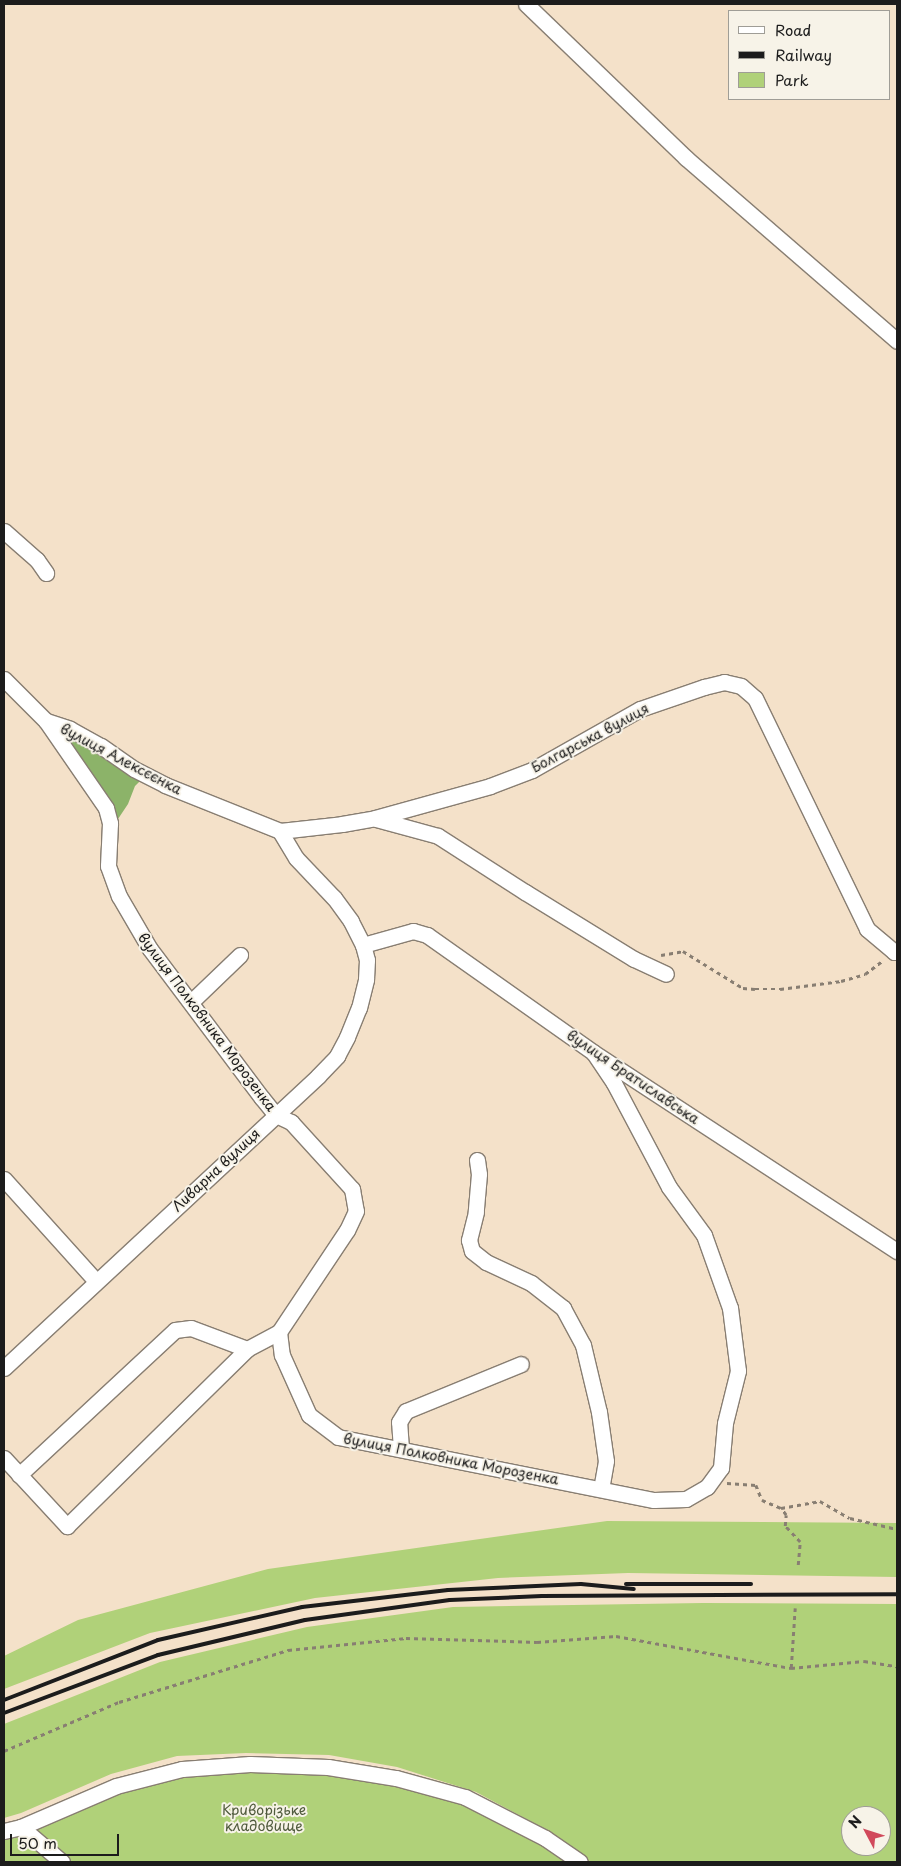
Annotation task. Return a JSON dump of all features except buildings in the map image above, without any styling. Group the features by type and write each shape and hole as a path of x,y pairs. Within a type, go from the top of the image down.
{"street":[{"path":"526,4 686,158 897,341"},
{"path":"6,537 22,545 46,573"},
{"name":"вулиця Алексєєнка","path":"4,679 46,721 70,729 102,746 134,769 165,785 280,831"},
{"name":"Болгарська вулиця","path":"280,831 375,818 490,786 532,770 640,709 724,682 741,686 755,698 867,929 896,951"},
{"name":"вулиця Полковника Морозенка","path":"46,721 106,808 110,823 108,866 120,896 150,949 276,1114 291,1122 352,1190 356,1211 347,1230 279,1332 282,1355 309,1415 338,1437 654,1500 686,1499 707,1487 721,1468 725,1423 738,1371 730,1308 704,1235 669,1187 614,1083 594,1053"},
{"path":"375,818 438,836 634,959 666,974"},
{"name":"Ливарна вулиця","path":"4,1368 328,1065 347,1037 359,1008 366,979 367,960 363,945 351,921 334,898 296,858 280,831"},
{"name":"вулиця Братиславська","path":"363,945 413,931 428,935 594,1053 897,1251"},
{"path":"191,1002 240,955"},
{"path":"477,1160 479,1174 476,1212 469,1240 472,1251 486,1262 531,1282 562,1308 583,1345 599,1412 606,1461 601,1489"},
{"path":"4,1179 96,1281"},
{"path":"19,1475 175,1330 191,1328 246,1349"},
{"path":"4,1458 67,1526 246,1349 279,1332"},
{"path":"401,1449 399,1422 406,1411 522,1364"},
{"path":"4,1831 21,1828 116,1786 182,1769 250,1764 328,1767 396,1778 465,1797 545,1838 580,1862"},
{"path":"21,1828 62,1862"}],"path":[{"path":"634,959 683,951 743,988 780,989 841,981 865,974 896,951"},
{"path":"707,1487 726,1483 756,1485 762,1500 782,1508 820,1501 850,1518 897,1529"},
{"path":"782,1508 786,1516 786,1526 800,1542 798,1565"},
{"path":"791,1668 795,1608"},
{"path":"4,1751 119,1702 288,1650 406,1638 537,1642 616,1636 791,1668 864,1661 897,1666"}],"green space":[{"path":"68,733 142,779 135,786 128,804 116,822 63,741"},
{"path":"607,1521 897,1523 897,1577 628,1573 498,1578 315,1598 150,1633 4,1689 4,1656 78,1620 268,1569"},
{"path":"703,1603 897,1604 897,1862 591,1862 547,1830 476,1792 397,1767 329,1755 246,1753 177,1756 111,1774 21,1813 4,1818 4,1724 160,1662 307,1627 453,1607"},
{"name":"Криворізьке кладовище","path":"249,1772 325,1774 392,1784 472,1808 541,1844 568,1862 4,1862 4,1840 20,1837 117,1793 179,1778"}],"railway":[{"path":"4,1700 158,1640 302,1607 448,1590 581,1584 634,1589"},
{"path":"626,1584 751,1584"},
{"path":"4,1713 158,1655 305,1620 450,1600 542,1596 897,1594"}]}
